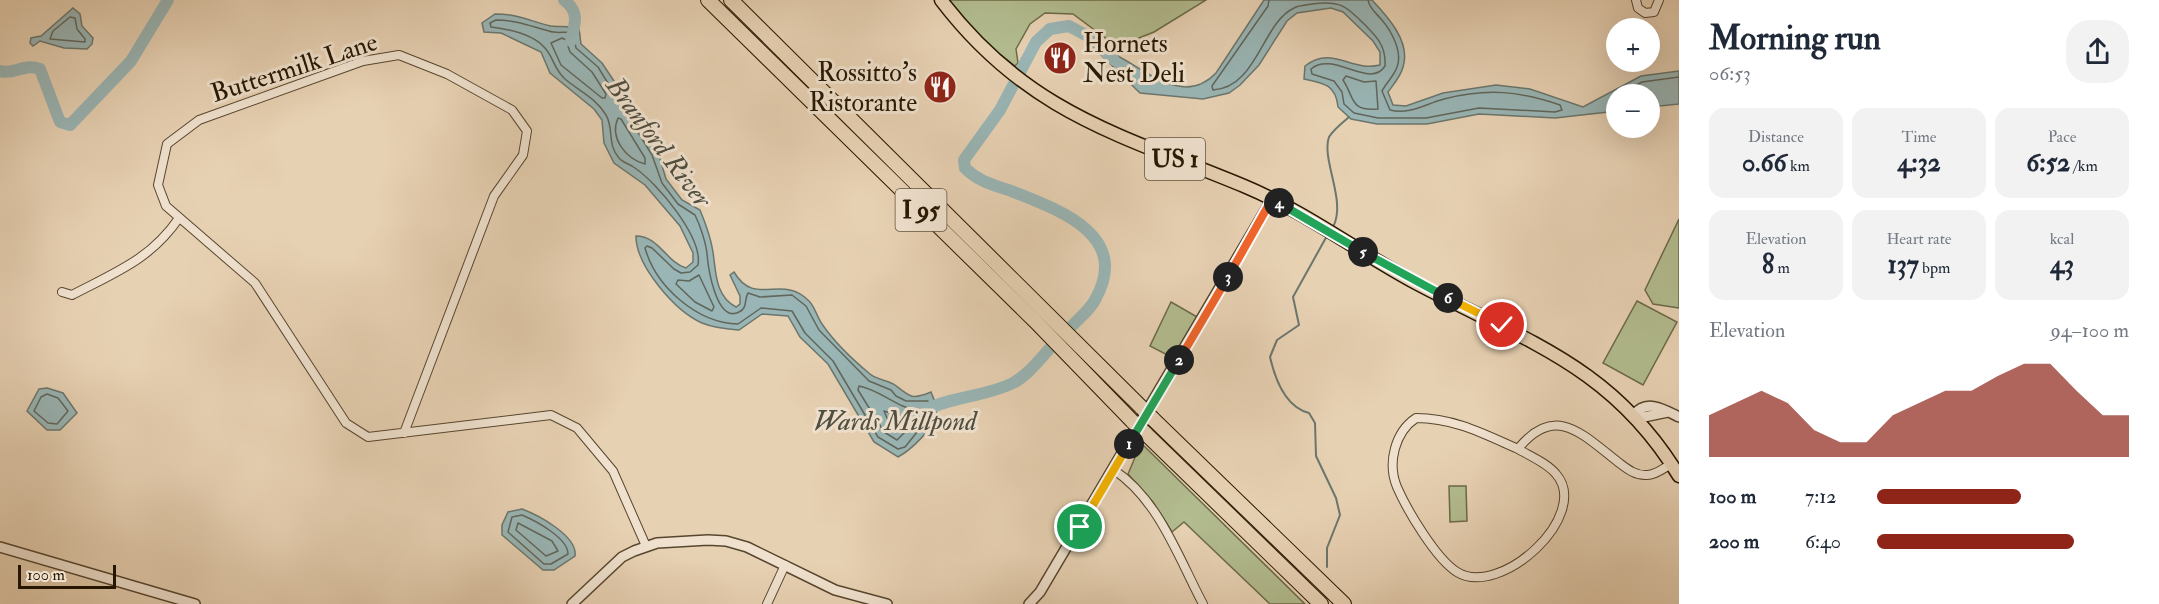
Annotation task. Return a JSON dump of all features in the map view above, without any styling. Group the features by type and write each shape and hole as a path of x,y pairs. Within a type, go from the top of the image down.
{"highway":[{"name":"I 95","path":"706,0 1035,321 1133,422 1321,604"},
{"name":"I 95","path":"731,0 1028,292 1153,419 1344,604"}],"main road":[{"name":"US 1","path":"941,0 973,38 1005,68 1026,85 1071,114 1103,130 1272,199 1414,282 1557,354 1593,378 1634,415 1679,476"}],"street":[{"path":"1636,0 1638,8 1646,13 1654,12 1659,0"},
{"name":"Buttermilk Lane","path":"179,218 166,206 158,185 167,144 200,120 363,61 399,55 447,74 512,110 527,130 522,155 494,196 404,433"},
{"path":"1029,604 1040,592 1114,470 1272,199"},
{"path":"62,292 72,295 144,257 164,240 179,218 245,272 255,283 346,423 368,437 550,415 577,428 613,471 646,546"},
{"path":"1634,415 1644,417 1668,412 1679,417"},
{"path":"1416,418 1439,418 1460,424 1518,449 1557,475 1564,494 1551,534 1538,548 1516,564 1494,574 1476,578 1457,572 1426,537 1405,505 1395,483 1395,444 1399,435 1416,418"},
{"path":"1518,449 1536,430 1551,425 1564,425 1577,431 1635,473 1652,475 1671,464"},
{"path":"1114,470 1161,523 1203,604"},
{"path":"572,604 622,557 646,546 672,542 726,541 747,547 835,590 887,604"},
{"path":"0,546 195,604"},
{"path":"767,604 785,565"}],"green space":[{"path":"948,0 1206,0 1154,32 1134,40 1108,40 1073,14 1045,13 1030,24 1016,49 1018,63 1015,66 989,46"},
{"path":"1679,219 1679,308 1653,304 1645,290"},
{"path":"1637,301 1677,322 1643,385 1603,363"},
{"path":"1171,302 1199,318 1175,359 1150,346"},
{"path":"1141,443 1305,604 1270,604 1184,522 1172,532 1153,502 1128,474"},
{"path":"1449,486 1466,486 1467,521 1450,522"}],"water":[{"path":"1264,0 1372,0 1396,30 1404,48 1405,58 1402,70 1388,92 1393,105 1406,106 1443,93 1496,85 1530,89 1583,107 1606,95 1606,112 1555,118 1479,114 1427,124 1377,124 1351,119 1338,107 1335,94 1328,86 1304,79 1305,66 1324,58 1360,65 1380,65 1380,52 1373,41 1343,12 1331,8 1297,13 1287,21 1259,65 1240,85 1229,93 1203,99 1140,93 1093,47 1108,51 1170,84 1186,87 1201,84 1216,73"},
{"path":"73,8 80,14 82,26 93,38 92,44 87,49 64,48 40,41 33,46 30,43 31,38 41,36"},
{"name":"Wards Millpond","path":"495,14 517,16 551,26 579,28 581,44 602,63 658,152 666,179 682,200 700,210 711,242 718,283 724,297 736,307 740,304 740,296 730,275 734,272 751,288 789,290 799,293 811,303 822,324 838,344 870,374 892,383 912,396 931,392 936,406 936,415 921,439 898,457 874,442 828,364 800,337 788,316 762,314 739,330 702,323 680,309 650,274 638,248 636,236 651,240 679,265 686,268 693,262 693,253 680,226 645,185 614,163 604,143 602,120 594,109 550,73 541,52 501,33 484,32 482,23"},
{"path":"1679,71 1679,104 1660,106 1660,84 1626,84 1641,76"},
{"path":"47,388 63,393 77,413 60,430 47,430 27,411 39,389"},
{"path":"522,509 547,521 564,534 574,548 575,556 554,570 543,570 502,535 502,525 508,512"}],"waterway":[{"name":"Branford River","path":"0,71 10,72 28,67 40,69 60,122 70,125 131,61 168,0"},
{"name":"Branford River","path":"564,0 572,9 575,19 571,41"},
{"name":"Branford River","path":"1070,328 1093,304 1104,278 1104,259 1098,243 1086,229 1052,208 976,177 965,168 964,160 1000,110 1036,42 1050,29 1069,26 1093,39 1114,60"},
{"path":"1333,227 1337,217 1337,205 1327,146 1331,134 1349,117"},
{"path":"1327,567 1327,548 1340,515 1336,498 1316,456 1315,423 1309,413 1293,405 1282,391 1270,357 1277,340 1299,325 1293,297 1328,234"},
{"name":"Branford River","path":"923,411 945,402 1002,388 1013,383 1029,371 1051,347"}],"place":[{"name":"Hornets Nest Deli","path":"1060,58"},
{"name":"Rossitto's Ristorante","path":"940,87"}],"route":[{"path":"1080,527 1224,285 1272,199 1414,282 1502,325"}]}
